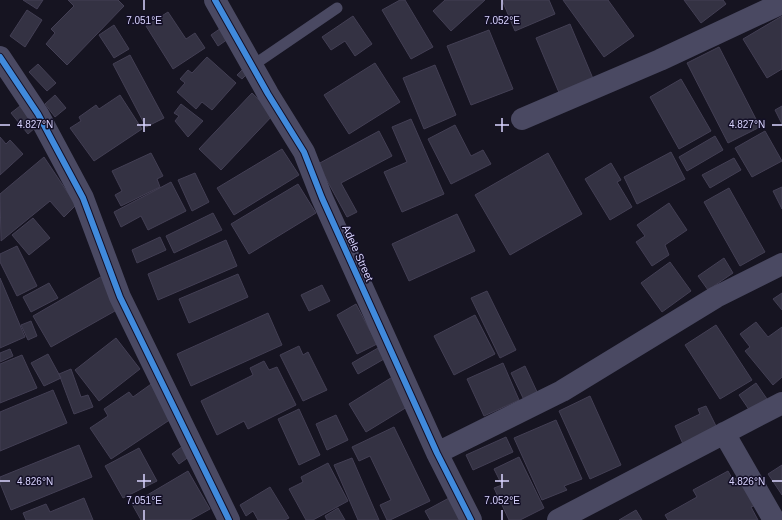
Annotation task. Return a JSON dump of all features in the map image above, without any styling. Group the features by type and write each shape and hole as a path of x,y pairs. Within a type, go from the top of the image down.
{"street":[{"name":"Adele Street","path":"215,0 252,66 304,152 322,198 437,453 471,520"},
{"path":"522,119 660,60 782,3"},
{"path":"0,57 38,114 82,198 120,297 229,520"},
{"path":"437,453 562,391 716,297 782,264"},
{"path":"558,520 782,403"},
{"path":"724,433 774,520"}],"lane":[{"path":"252,66 336,8"}],"building":[{"path":"23,0 43,0 37,9"},
{"path":"68,0 118,0 124,6 67,65 46,44 55,33 51,29 74,6"},
{"path":"400,0 405,0 433,47 411,59 382,10"},
{"path":"445,0 485,0 451,31 433,11"},
{"path":"502,0 549,0 555,14 515,31"},
{"path":"563,0 608,0 634,36 604,57"},
{"path":"684,0 723,0 726,4 701,23"},
{"path":"27,10 42,20 25,47 10,36"},
{"path":"168,12 186,39 195,33 205,48 173,69 146,26"},
{"path":"353,16 372,44 355,56 345,41 331,50 322,37"},
{"path":"782,16 782,69 767,78 743,39"},
{"path":"570,24 594,81 560,95 536,38"},
{"path":"114,25 129,49 114,58 99,35"},
{"path":"221,28 228,39 218,46 211,35"},
{"path":"489,30 513,89 471,105 447,46"},
{"path":"719,47 760,127 728,143 687,63"},
{"path":"130,55 164,118 146,127 113,64"},
{"path":"207,57 236,83 212,110 202,102 196,109 177,92 185,83 180,79 188,70 192,73"},
{"path":"375,63 400,102 349,134 324,95"},
{"path":"38,64 56,83 47,91 29,72"},
{"path":"435,65 456,115 424,129 403,78"},
{"path":"244,68 248,73 242,79 237,75"},
{"path":"681,79 711,131 679,149 650,97"},
{"path":"252,93 274,114 221,170 199,149"},
{"path":"55,95 66,108 55,117 45,104"},
{"path":"120,95 142,129 94,161 70,128 81,121 79,117 96,105 99,109"},
{"path":"181,104 203,121 188,137 175,121 179,116 174,113"},
{"path":"20,106 36,127 28,134 11,113"},
{"path":"782,106 782,124 775,110"},
{"path":"411,119 444,194 402,212 384,172 407,162 392,127"},
{"path":"455,125 471,156 483,150 491,164 451,184 428,139"},
{"path":"379,131 392,156 341,183 357,212 347,217 318,164"},
{"path":"765,131 782,161 752,177 735,148"},
{"path":"715,136 723,150 687,171 679,157"},
{"path":"0,137 6,144 10,140 23,154 0,175"},
{"path":"282,149 299,175 234,215 217,188"},
{"path":"671,152 685,179 637,204 624,177"},
{"path":"151,153 163,176 157,179 160,187 121,206 115,195 122,191 112,171"},
{"path":"548,153 582,214 510,255 475,195"},
{"path":"44,157 76,205 64,217 50,201 1,241 0,194"},
{"path":"734,158 741,170 710,188 702,175"},
{"path":"611,163 621,180 617,182 632,207 610,220 585,179"},
{"path":"195,173 209,202 192,211 178,180"},
{"path":"171,182 186,211 148,230 141,216 121,227 114,212"},
{"path":"298,184 316,213 249,254 231,224"},
{"path":"782,187 782,209 773,191"},
{"path":"729,188 765,252 740,266 704,202"},
{"path":"669,203 687,230 665,245 669,255 652,266 636,242 645,236 637,225"},
{"path":"213,213 222,230 174,253 166,236"},
{"path":"457,214 475,251 409,281 392,244"},
{"path":"33,218 50,238 29,255 12,235"},
{"path":"160,237 166,250 137,263 132,250"},
{"path":"226,240 237,266 158,300 148,274"},
{"path":"17,246 37,286 17,296 0,262 0,254"},
{"path":"724,258 733,273 708,290 698,276"},
{"path":"670,262 691,291 662,312 641,283"},
{"path":"238,274 248,297 189,323 179,299"},
{"path":"104,275 122,307 51,347 33,316"},
{"path":"0,278 25,337 0,348"},
{"path":"49,283 58,298 31,312 23,297"},
{"path":"322,285 330,301 309,311 301,295"},
{"path":"487,291 516,350 500,358 471,298"},
{"path":"782,293 782,310 773,299"},
{"path":"356,304 377,344 357,354 337,315"},
{"path":"268,313 282,345 191,386 177,354"},
{"path":"475,315 495,354 454,375 434,336"},
{"path":"31,321 37,336 28,340 21,325"},
{"path":"756,322 768,337 782,327 782,377 773,385 745,351 750,347 740,334"},
{"path":"716,325 752,380 720,399 685,345"},
{"path":"116,338 140,369 99,401 75,370"},
{"path":"299,346 303,355 308,352 327,390 303,401 280,355"},
{"path":"378,348 384,359 358,374 352,363"},
{"path":"10,349 13,356 0,362 0,353"},
{"path":"48,354 61,378 44,386 31,363"},
{"path":"22,355 37,388 0,403 0,364"},
{"path":"264,361 269,370 277,367 296,405 248,429 244,421 217,435 201,401 253,375 250,368"},
{"path":"503,363 519,400 484,416 467,379"},
{"path":"525,366 538,394 524,400 511,373"},
{"path":"71,369 81,397 88,395 93,407 74,414 59,374"},
{"path":"394,376 412,404 366,432 349,404"},
{"path":"154,382 177,415 111,459 90,428 108,416 104,409 129,392 133,397"},
{"path":"756,383 767,399 750,411 739,395"},
{"path":"53,390 67,423 0,451 0,412"},
{"path":"590,396 621,465 590,479 559,411"},
{"path":"706,406 717,428 683,444 675,426 700,414 698,409"},
{"path":"299,409 320,455 299,465 278,419"},
{"path":"336,415 348,440 327,450 316,424"},
{"path":"556,420 582,479 564,486 567,490 542,500 514,438"},
{"path":"394,427 430,501 390,520 387,520 380,505 391,500 370,456 359,461 352,447"},
{"path":"506,437 513,452 473,470 466,455"},
{"path":"79,445 92,477 11,510 0,483 0,477"},
{"path":"183,446 190,456 179,464 172,454"},
{"path":"139,448 157,481 123,498 105,466"},
{"path":"519,457 544,508 520,520 509,520 494,488 502,485 494,469"},
{"path":"352,458 379,520 358,520 334,465"},
{"path":"328,463 348,501 313,520 306,520 289,489 303,482 301,477"},
{"path":"782,465 782,495 768,474"},
{"path":"188,471 210,509 190,520 141,520 132,504"},
{"path":"728,471 733,480 740,476 756,505 751,507 758,520 668,520 665,515 697,497 693,490"},
{"path":"270,487 289,518 285,520 258,520 253,511 246,516 240,505"},
{"path":"84,498 93,520 26,520 23,513 46,504 50,512"},
{"path":"449,498 462,520 430,520 425,511"},
{"path":"338,508 345,520 327,520 325,516"},
{"path":"636,510 642,520 619,520"}],"cycle path":[{"path":"215,0 268,94 304,152 322,198 437,453 471,520"},
{"path":"0,57 38,114 83,198 120,297 229,520"}]}
